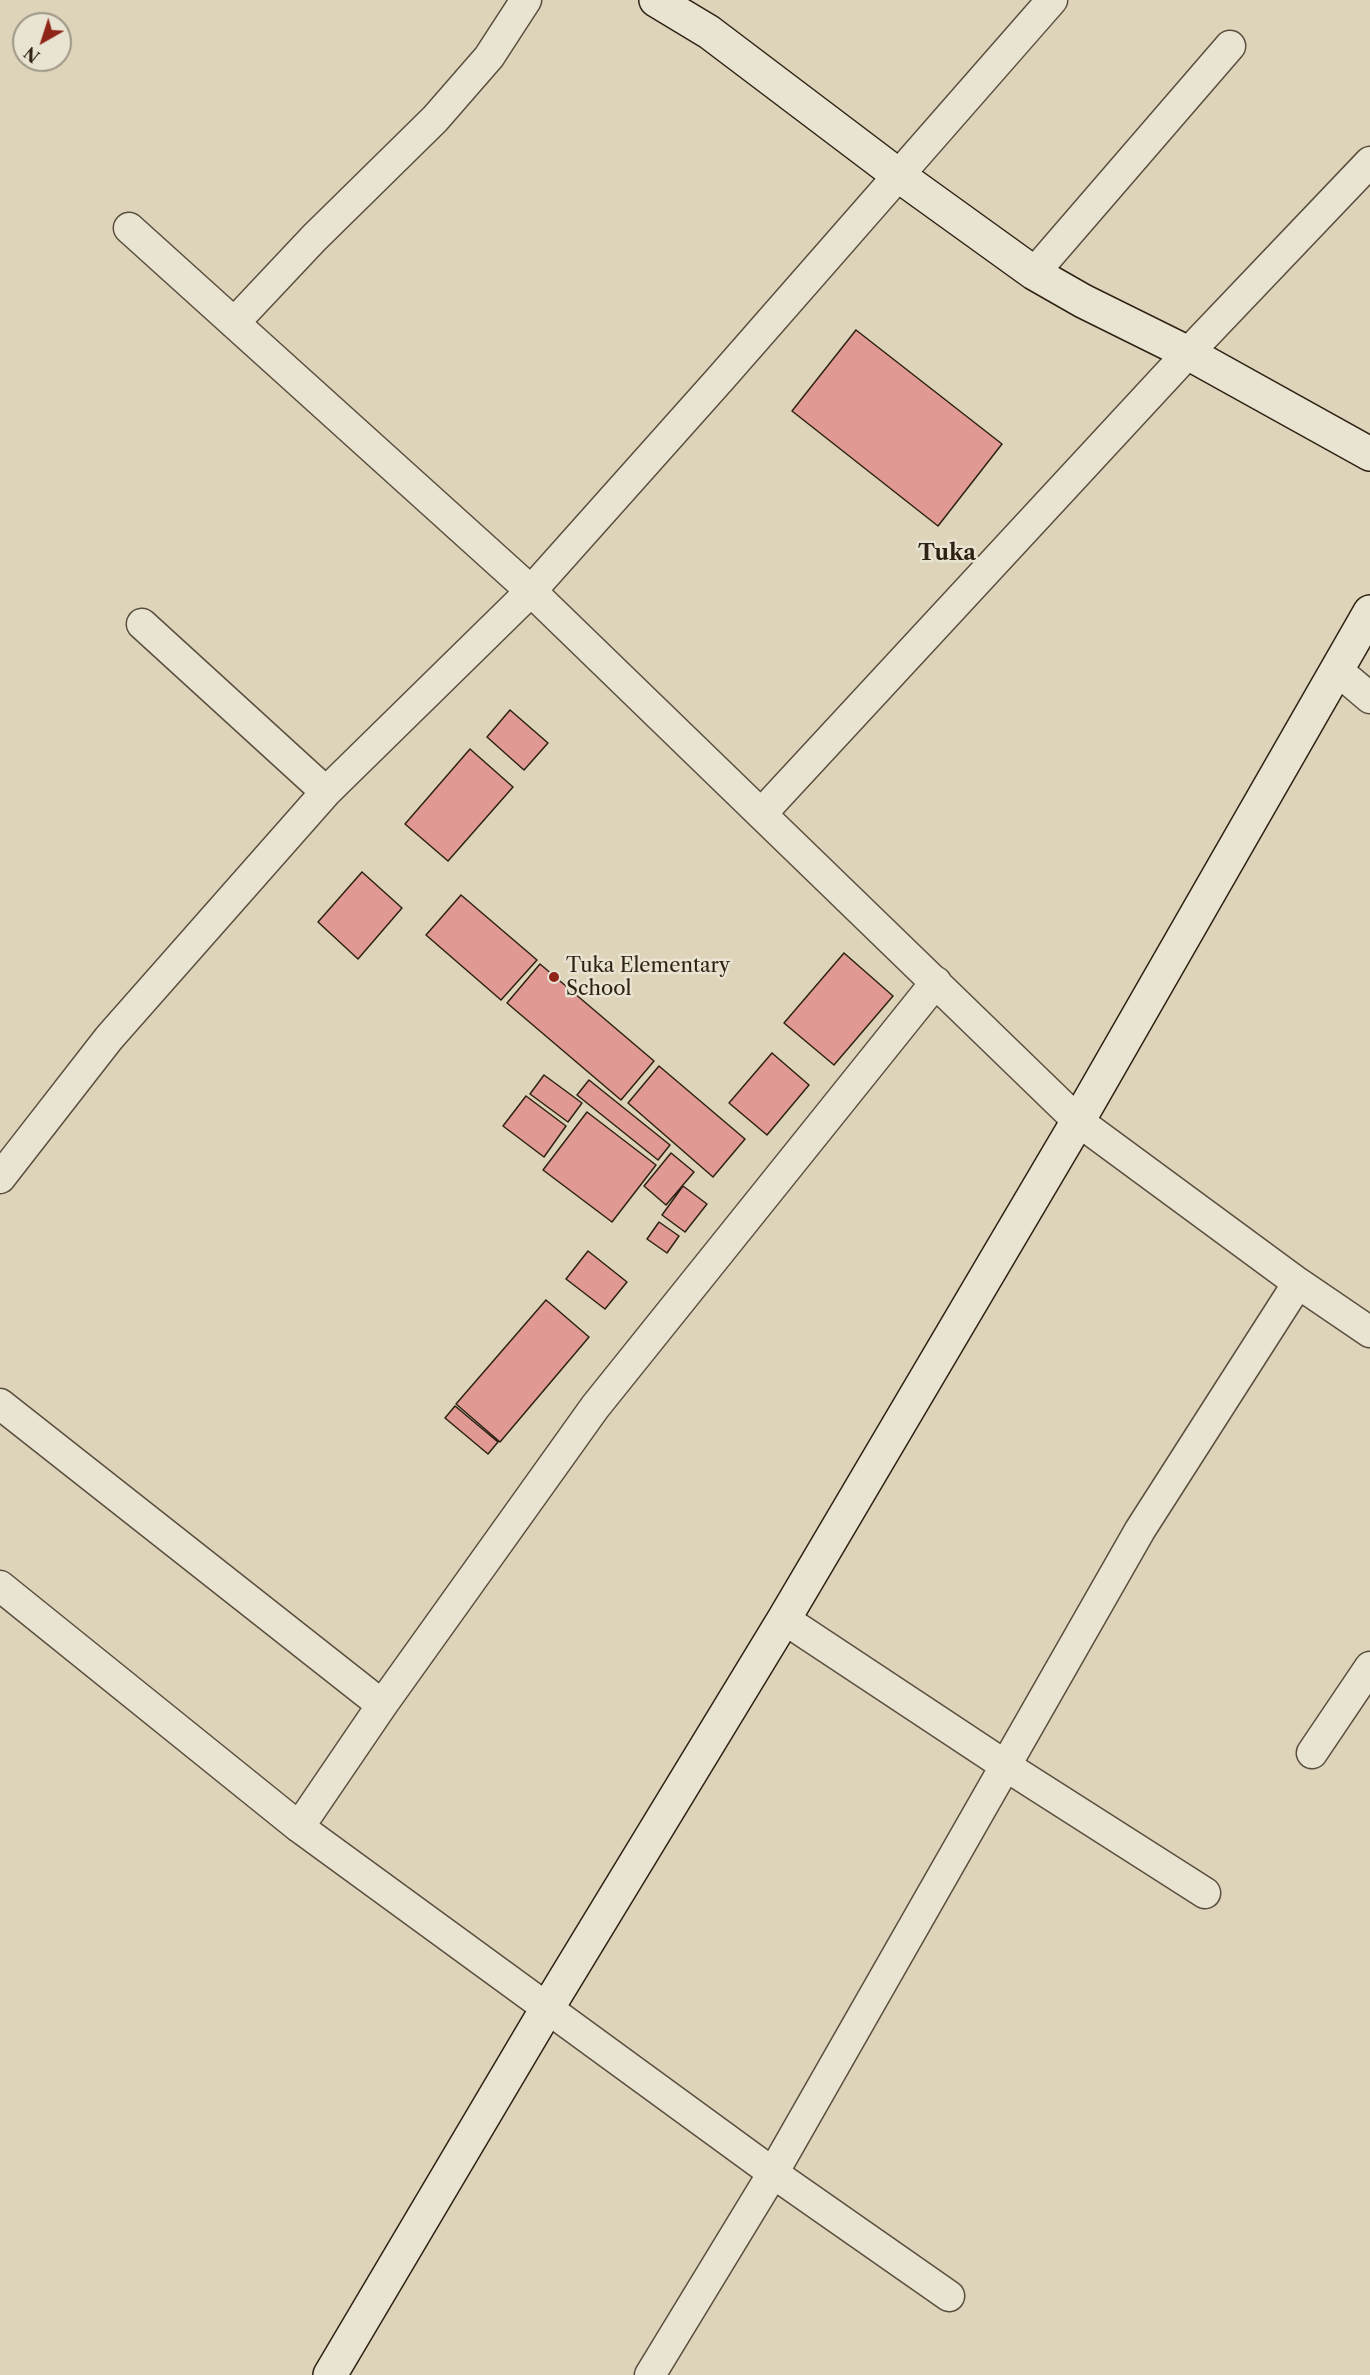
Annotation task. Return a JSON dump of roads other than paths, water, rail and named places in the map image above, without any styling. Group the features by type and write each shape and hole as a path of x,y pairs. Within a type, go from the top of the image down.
{"street":[{"path":"234,323 322,230 435,119 489,57 526,0"},
{"path":"656,0 709,32 898,175 1034,273 1083,301 1188,353 1370,454"},
{"path":"0,1178 109,1038 326,792 531,591 1052,0"},
{"path":"1034,273 1230,46"},
{"path":"762,813 1188,353 1370,162"},
{"path":"129,228 531,591 1078,1121 1298,1283 1370,1332"},
{"path":"330,2375 548,2007 784,1619 1078,1121 1370,612"},
{"path":"142,624 326,792"},
{"path":"1337,670 1370,698"},
{"path":"299,1827 381,1705 595,1407 936,982"},
{"path":"650,2375 773,2173 1140,1530 1298,1283"},
{"path":"0,1404 381,1705"},
{"path":"0,1586 299,1827 773,2173 949,2296"},
{"path":"784,1619 1006,1766 1205,1893"},
{"path":"1312,1753 1370,1667"}],"place":[{"name":"Tuka Elementary School","path":"554,977"}],"district":[{"name":"Tuka","path":"947,554"}]}
